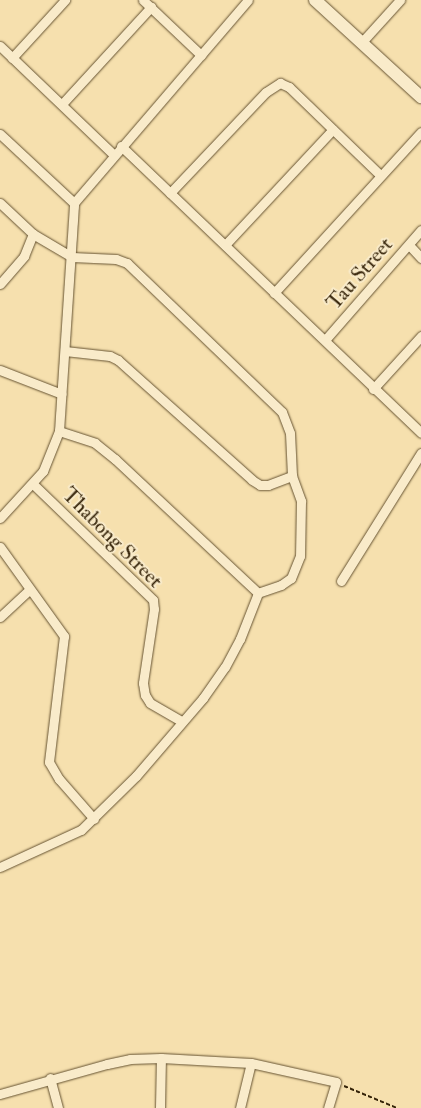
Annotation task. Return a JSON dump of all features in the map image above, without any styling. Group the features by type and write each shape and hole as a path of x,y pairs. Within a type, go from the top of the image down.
{"street":[{"path":"12,58 64,0"},
{"path":"143,0 201,55"},
{"path":"0,518 33,484 48,462 59,431 72,257 74,203 248,0"},
{"path":"315,0 421,97"},
{"path":"362,42 400,0"},
{"path":"62,104 151,7"},
{"path":"0,46 114,155"},
{"path":"170,193 275,84 280,83 289,87 380,175"},
{"path":"226,245 333,129"},
{"path":"274,293 421,132"},
{"path":"0,134 74,203"},
{"path":"121,146 421,434"},
{"path":"0,203 33,234 72,257 116,259 127,263 282,412 290,433 292,476 302,501 300,556 295,571 288,580 258,593 244,632 225,667 203,698 136,776 94,819 73,835 0,867"},
{"name":"Tau Street","path":"325,340 421,230"},
{"path":"0,284 24,256 33,234"},
{"path":"409,245 421,258"},
{"path":"373,389 421,336"},
{"path":"65,352 103,355 118,360 252,480 260,485 268,485 292,476"},
{"path":"0,370 62,394"},
{"path":"59,431 95,443 110,454 258,593"},
{"path":"341,581 421,453"},
{"name":"Thabong Street","path":"33,484 153,600 154,609 143,689 150,703 181,722"},
{"path":"0,547 29,590 61,629 64,636 49,762 59,779 94,819"},
{"path":"0,617 29,590"},
{"path":"160,1108 161,1058"},
{"path":"0,1094 50,1078 130,1059 161,1058 251,1063 336,1082 328,1108"},
{"path":"240,1108 251,1063"},
{"path":"50,1078 58,1108"}],"path":[{"path":"336,1082 397,1108"}]}
